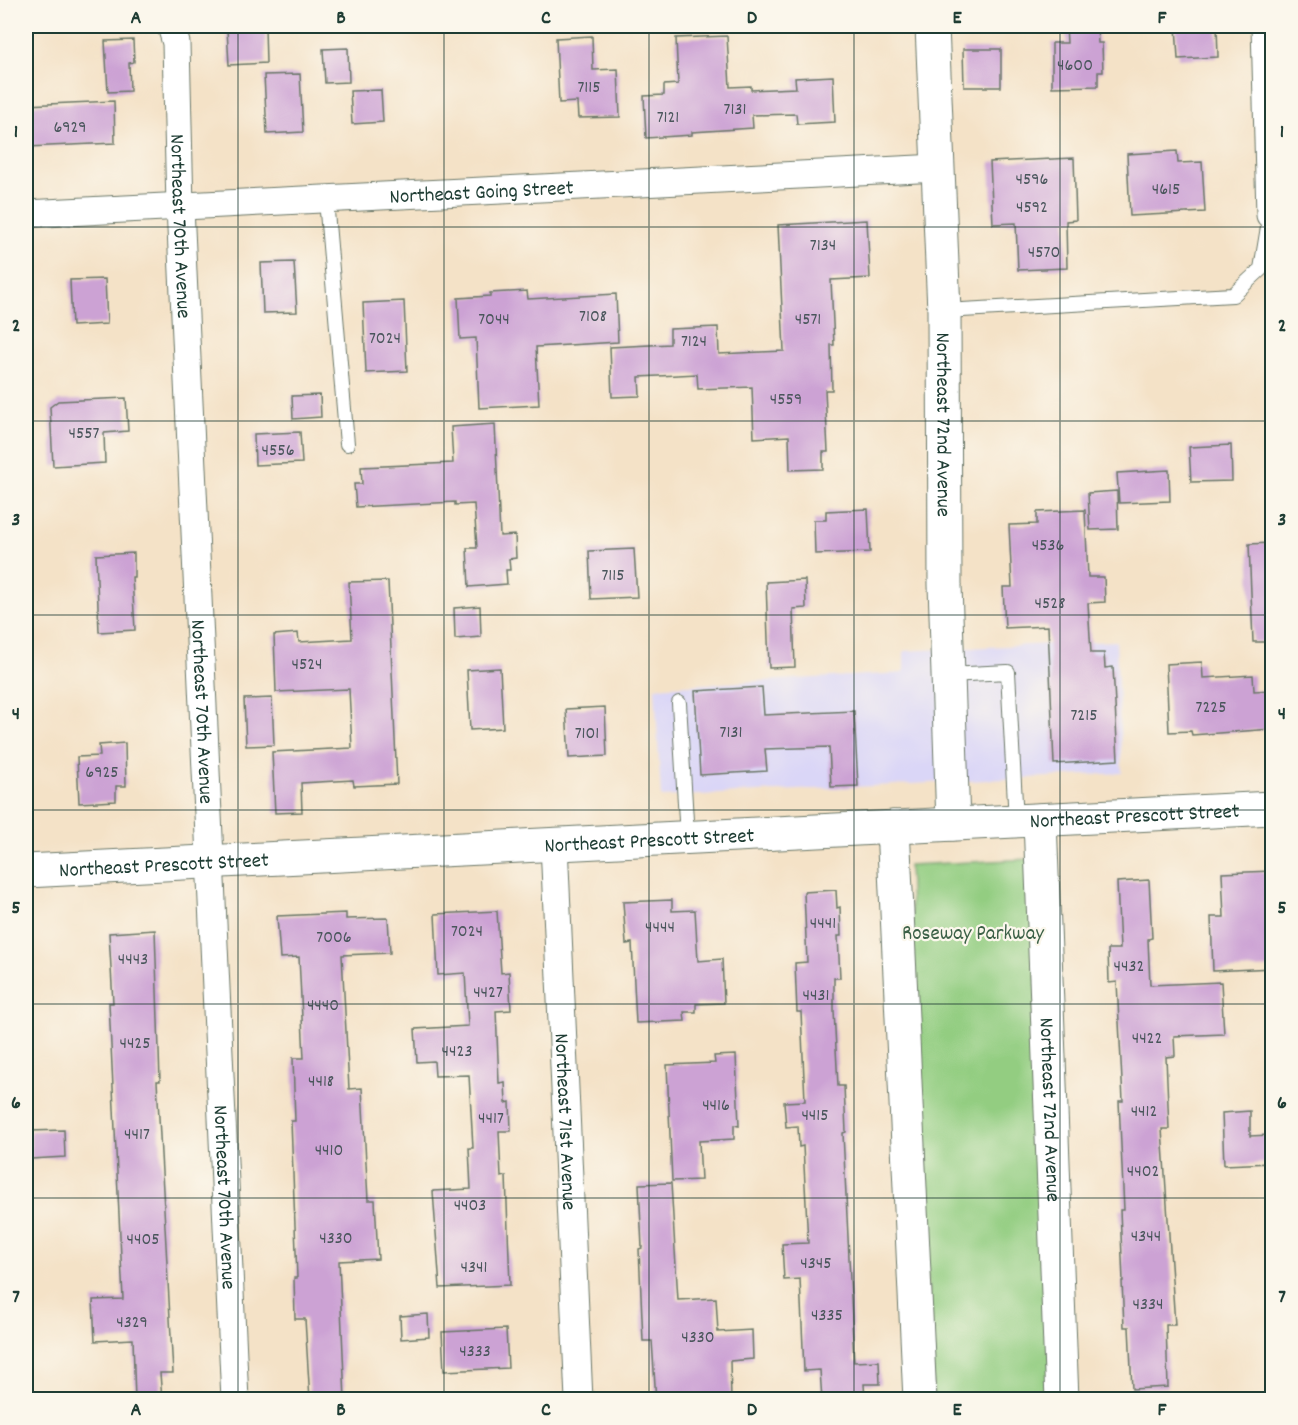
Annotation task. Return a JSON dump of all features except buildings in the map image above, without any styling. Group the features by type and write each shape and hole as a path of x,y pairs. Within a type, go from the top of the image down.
{"street":[{"name":"Northeast 70th Avenue","path":"171,26 176,43 180,207 235,1400"},
{"name":"Northeast 72nd Avenue","path":"932,26 944,311 944,528 953,824"},
{"path":"1265,26 1270,215"},
{"name":"Northeast Going Street","path":"26,214 938,168"},
{"name":"Northeast Prescott Street","path":"26,871 1272,808"},
{"name":"Northeast 72nd Avenue","path":"1028,820 1062,1400"},
{"path":"893,827 920,1400"},
{"name":"Northeast 71st Avenue","path":"554,844 579,1400"}],"lane":[{"path":"326,200 347,444"},
{"path":"944,311 1233,295 1261,269 1270,215"},
{"path":"948,675 1008,672 1028,820"},
{"path":"679,703 687,837"}],"shaded area":[{"path":"1116,641 1122,773 661,797 655,687 904,673 904,651"}],"green space":[{"name":"Roseway Parkway","path":"1032,859 1052,1399 933,1399 909,865"}]}
